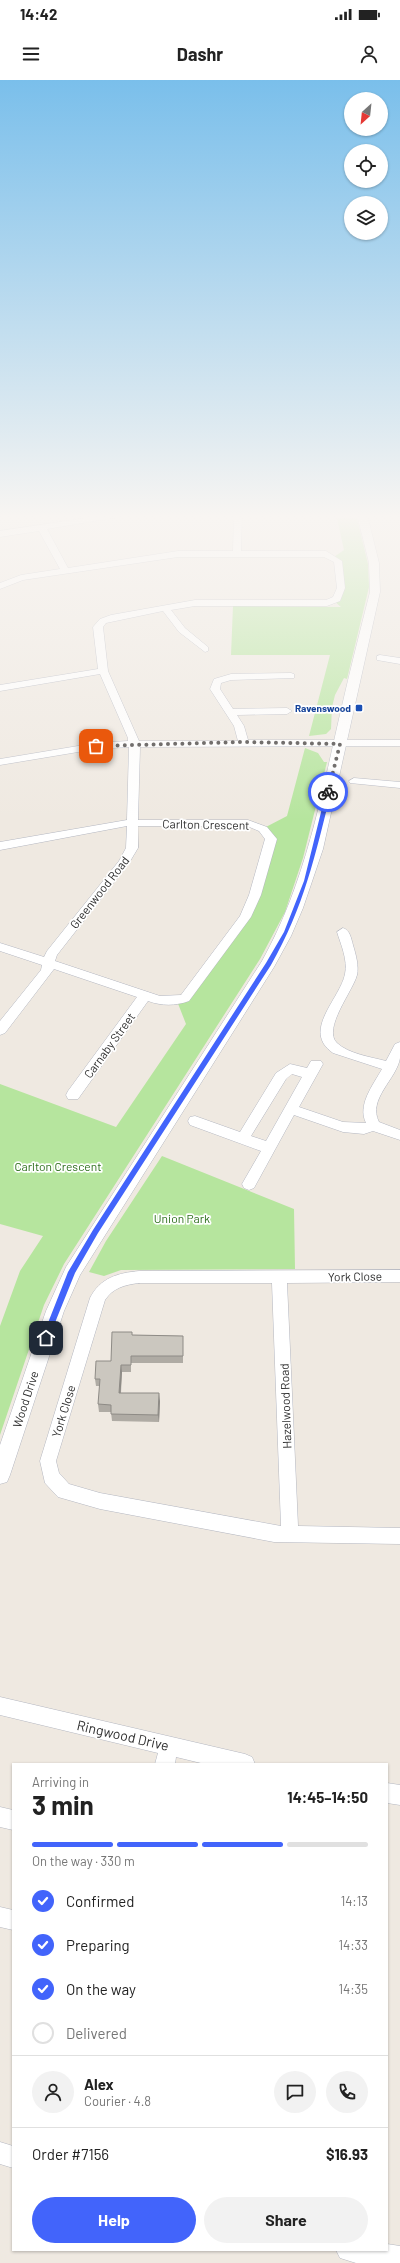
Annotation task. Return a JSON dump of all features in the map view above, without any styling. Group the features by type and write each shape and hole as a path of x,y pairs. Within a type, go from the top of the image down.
{"street":[{"path":"119,616 107,618 98,627 103,671 134,744"},
{"path":"171,616 182,630 205,649"},
{"name":"Wood Drive","path":"0,1475 55,1311 72,1272 96,1232 269,963 287,932 307,881 369,616"},
{"path":"380,658 400,661"},
{"path":"0,688 103,671"},
{"path":"243,742 238,726 215,689 217,681 231,677 291,676"},
{"path":"230,712 287,711"},
{"path":"0,762 96,746 134,744 243,742 340,744 400,743"},
{"name":"Greenwood Road","path":"0,1030 47,971 51,954 128,856 132,848 134,744"},
{"path":"354,781 400,785"},
{"name":"Carlton Crescent","path":"0,846 122,823 248,823 263,829 271,839 251,904 192,992 185,998 176,1001 159,1000 0,947"},
{"path":"344,932 350,955 351,976 331,1016 327,1036 328,1042 341,1051 390,1067"},
{"name":"Carnaby Street","path":"73,1095 145,995"},
{"path":"374,1126 370,1118 370,1104 400,1047"},
{"path":"243,1138 281,1076 290,1069 314,1069 249,1184"},
{"path":"291,1109 344,1127 362,1128 374,1126 389,1133 400,1135"},
{"path":"195,1121 269,1148"},
{"name":"York Close","path":"400,1276 139,1277 120,1279 110,1284 102,1290 98,1298 48,1461 51,1477 64,1491 100,1501 274,1534 400,1536"},
{"name":"Hazelwood Road","path":"279,1277 290,1535"},
{"name":"Ringwood Drive","path":"0,1706 167,1755 236,1763"},
{"path":"388,1793 400,1795"},
{"path":"0,1817 12,1820"},
{"path":"0,1917 12,1920"},
{"path":"0,2153 12,2157"},
{"path":"354,2251 400,2258"}],"green space":[{"path":"233,616 362,616 347,679 344,678 335,695 332,707 331,729 326,734 309,736 330,655 231,655"},
{"path":"305,748 318,753 324,762 327,762 303,858 285,912 260,959 64,1264 44,1305 0,1435 0,1326 20,1271 43,1236 0,1224 0,1084 116,1127 186,1024 177,1001 246,917 272,839 264,828 287,816"},
{"name":"Union Park","path":"162,1156 294,1209 295,1269 121,1270 104,1276 89,1272 106,1241"}],"building":[{"path":"112,1332 132,1332 132,1335 183,1336 183,1356 131,1356 131,1365 121,1365 119,1393 159,1393 158,1415 111,1414 111,1405 98,1404 100,1379 95,1379 96,1361 111,1361"}],"way so far":[{"path":"96,746 121,744 243,742 340,744 328,792"}],"place":[{"name":"Ravenswood","path":"359,708"}],"route":[{"path":"46,1338 55,1311 72,1272 96,1232 269,963 287,932 307,881 328,792"}]}
